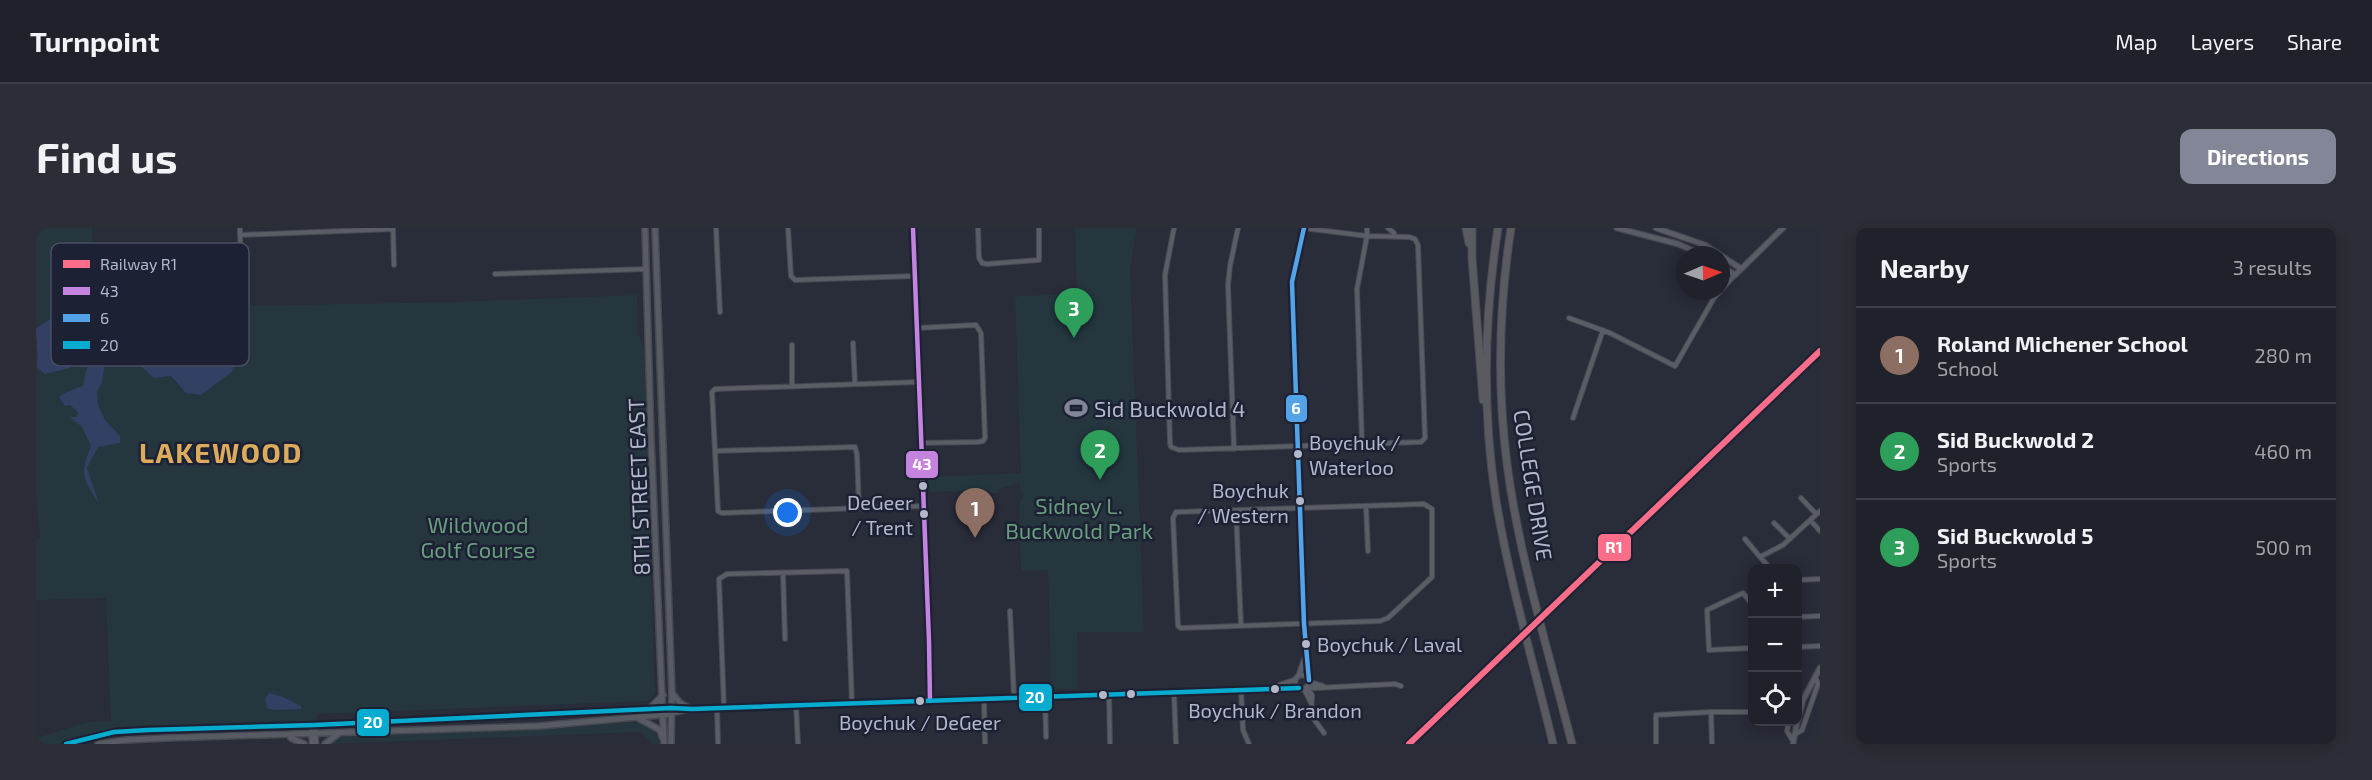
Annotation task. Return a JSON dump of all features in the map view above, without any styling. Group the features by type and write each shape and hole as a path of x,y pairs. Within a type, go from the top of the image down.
{"highway":[{"path":"1466,228 1472,258"},
{"path":"1472,228 1472,258 1490,456"},
{"name":"COLLEGE DRIVE","path":"1498,228 1487,338 1490,456 1497,502 1553,744"},
{"name":"COLLEGE DRIVE","path":"1512,228 1500,350 1507,464 1515,513 1572,744"}],"main road":[{"name":"8TH STREET EAST","path":"645,228 664,743"},
{"name":"8TH STREET EAST","path":"656,228 672,693 671,744"},
{"path":"672,693 680,703 689,708"},
{"path":"648,709 663,695"},
{"path":"66,744 114,732 148,730 313,725 648,709 663,712"},
{"path":"98,744 127,740 539,726 638,718 671,711"},
{"path":"638,718 660,730 664,743"},
{"path":"325,744 330,738 342,733"},
{"path":"275,735 295,738 304,744"}],"street":[{"path":"240,228 240,243"},
{"path":"717,228 720,312"},
{"path":"789,228 791,276 795,280 915,276"},
{"path":"913,228 930,640 930,701"},
{"path":"978,228 979,258 982,263 987,264 1039,260 1039,228"},
{"path":"1174,228 1165,275 1170,443 1171,447 1179,450 1234,449 1299,446 1421,442 1425,438 1416,239 1367,236 1304,228 1292,282 1299,446 1306,685"},
{"path":"1234,449 1228,285 1238,228"},
{"path":"1362,444 1357,290 1367,228"},
{"path":"1388,228 1394,233 1394,237"},
{"path":"1617,228 1683,246"},
{"path":"1656,228 1705,245 1740,268"},
{"path":"1730,281 1740,268 1783,228"},
{"path":"240,235 393,229 394,265"},
{"path":"495,274 647,269"},
{"path":"1730,272 1735,275"},
{"path":"1569,318 1603,330 1675,366 1713,300"},
{"path":"917,328 976,325 981,333 985,438 982,441 921,443"},
{"path":"1573,418 1603,330"},
{"path":"853,343 855,384"},
{"path":"792,345 792,386"},
{"path":"919,382 715,388 712,392 718,511 722,513 923,506"},
{"path":"715,451 855,447 859,508"},
{"path":"1760,557 1783,545 1818,513 1801,498"},
{"path":"1424,504 1432,509 1432,577 1388,618 1380,621 1181,628 1176,621 1174,515 1176,512 1300,508 1424,504"},
{"path":"1366,506 1368,551"},
{"path":"1236,511 1241,626"},
{"path":"1810,520 1820,531"},
{"path":"1774,523 1790,539"},
{"path":"1745,538 1766,564"},
{"path":"724,708 719,579 727,574 842,570 848,572 852,704"},
{"path":"783,573 785,639"},
{"path":"1802,580 1820,579"},
{"path":"1748,599 1743,593 1707,610 1709,650 1748,648"},
{"path":"1010,611 1014,698"},
{"path":"1802,617 1820,616"},
{"path":"1802,646 1820,646"},
{"path":"1306,655 1295,684 1315,688 1395,684 1401,686"},
{"path":"1802,698 1820,668"},
{"path":"1278,689 1280,685 1305,676 1311,703 1311,716 1324,733"},
{"path":"1788,726 1786,731 1793,740 1802,730 1818,684 1815,676"},
{"path":"671,711 689,708 1278,689 1306,685"},
{"path":"1241,690 1243,730 1250,744"},
{"path":"1174,692 1176,744"},
{"path":"1108,694 1110,744"},
{"path":"1044,697 1046,737"},
{"path":"984,699 985,744"},
{"path":"796,706 798,744"},
{"path":"717,708 718,744"},
{"path":"1711,712 1712,744"},
{"path":"1656,744 1656,715 1748,712"},
{"path":"313,725 314,744"}],"green space":[{"name":"Wildwood Golf Course","path":"36,228 92,228 93,243 51,243 51,366 141,366 154,378 171,376 180,388 201,395 232,372 233,366 249,366 249,306 453,302 637,295 638,333 644,347 655,693 648,701 318,714 315,725 114,732 66,744 36,744 36,738 88,722 111,721 106,598 36,600 36,540 40,538 36,492"},
{"name":"Sidney L. Buckwold Park","path":"1075,228 1137,228 1130,269 1144,632 1077,632 1078,689 1051,689 1048,570 1021,571 1019,506 1023,495 1019,483 998,489 998,493 990,493 990,490 930,492 928,477 1021,473 1015,298 1018,296 1077,294"},
{"path":"633,722 653,728 660,744 653,744 640,732 328,744 344,736 546,729"}],"water":[{"path":"51,318 51,366 70,366 70,368 45,374 37,367 36,329"},
{"path":"104,366 102,383 97,391 98,405 105,420 120,436 120,443 98,447 87,468 99,504 84,476 91,446 82,427 70,417 77,417 78,412 70,405 65,406 59,397 84,385 88,367"},
{"path":"141,366 233,366 232,372 201,395 186,393 171,376 154,378"},
{"path":"269,693 301,706 301,709 267,708 265,699"}],"rail line":[{"name":"R1","path":"1409,744 1820,351"}],"transit line":[{"name":"43","path":"913,228 930,701"},
{"name":"6","path":"1304,228 1292,282 1304,624 1309,680"},
{"name":"20","path":"66,744 114,732 148,730 315,725 671,708 1299,688"}],"place":[{"name":"Sid Buckwold 5","path":"1074,338"},
{"name":"Sid Buckwold 4","path":"1076,408"},
{"name":"Boychuk / Waterloo","path":"1298,454"},
{"name":"Sid Buckwold 2","path":"1100,480"},
{"name":"Boychuk / Western","path":"1300,501"},
{"name":"DeGeer / Trent","path":"924,514"},
{"name":"Roland Michener School","path":"975,538"},
{"name":"Boychuk / Laval","path":"1306,644"},
{"name":"Boychuk / Brandon","path":"1275,689"},
{"name":"Boychuk / DeGeer","path":"920,701"}],"district":[{"name":"LAKEWOOD","path":"221,452"}]}
